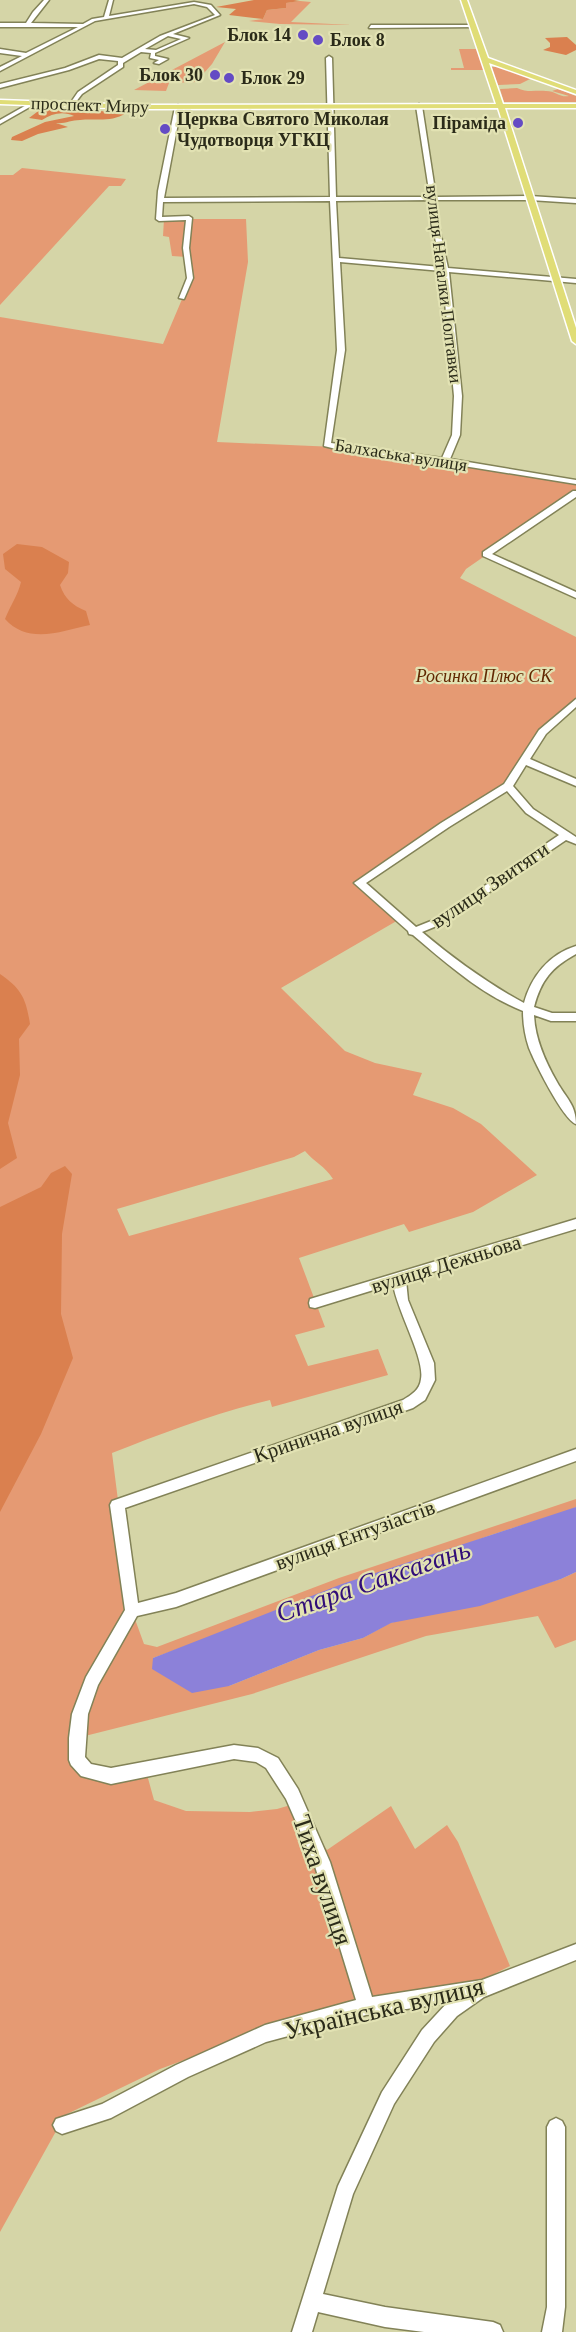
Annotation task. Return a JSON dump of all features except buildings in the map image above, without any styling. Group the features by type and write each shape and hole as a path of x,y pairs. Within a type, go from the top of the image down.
{"main road":[{"path":"464,0 486,60 576,341"},
{"path":"486,60 576,92"},
{"name":"проспект Миру","path":"0,102 178,107 576,106"}],"street":[{"path":"27,25 47,0"},
{"path":"106,17 111,0"},
{"path":"0,69 83,24 106,17 129,15 190,2 206,5 218,15 167,35 123,60 120,62 121,66 80,93 72,105"},
{"path":"0,25 83,24"},
{"path":"371,27 473,27"},
{"path":"140,50 153,52 186,38 167,35"},
{"path":"0,51 28,55"},
{"path":"153,52 152,57 165,59 157,63"},
{"path":"0,86 67,69 99,57 123,60"},
{"name":"Балхаська вулиця","path":"329,58 329,106 341,350 327,444 576,482"},
{"path":"0,122 32,104"},
{"name":"вулиця Наталки Полтавки","path":"419,106 433,199 432,208 446,269 458,420 456,435 445,461"},
{"path":"178,107 160,200 159,219 189,218 187,256 191,267 191,278 182,298"},
{"path":"160,200 530,198 576,201"},
{"path":"337,260 576,281"},
{"path":"576,493 486,554 576,595"},
{"path":"576,702 546,728 508,786 359,883 413,932 494,992 545,1016 565,1020 576,1017"},
{"path":"523,760 576,783"},
{"path":"508,786 515,798 528,810 576,841"},
{"name":"вулиця Звитяги","path":"413,932 440,921 566,835"},
{"path":"576,949 545,971 535,983 526,1020 536,1052 576,1120"},
{"name":"вулиця Дежньова","path":"315,1303 576,1224"},
{"name":"Кринична вулиця","path":"132,1611 117,1505 408,1404 420,1396 428,1380 427,1363 402,1300 399,1278"},
{"name":"вулиця Ентузіастів","path":"132,1611 176,1600 576,1455"},
{"name":"Тиха вулиця","path":"132,1611 92,1682 80,1714 77,1760 87,1771 111,1776 234,1752 258,1755 272,1763 292,1794 322,1862 366,2006"},
{"name":"Українська вулиця","path":"62,2125 105,2112 182,2072 265,2034 366,2006 482,1989 576,1952"},
{"path":"302,2332 344,2192 388,2098 428,2037 451,2010 482,1989"},
{"path":"552,2332 556,2307 556,2127"},
{"path":"312,2301 385,2317 493,2332"}],"green space":[{"path":"311,2 291,22 352,25 249,21 263,19 267,10 286,8 285,3"},
{"path":"225,42 212,64 196,82 169,83 166,91 134,90"},
{"path":"459,49 478,49 485,70 451,70 451,68 464,68"},
{"path":"491,67 503,67 532,78 520,84 498,85"},
{"path":"517,88 528,91 549,91 569,96 552,91 558,89 576,96 576,102 504,102 500,89"},
{"path":"22,168 126,179 121,186 109,186 0,305 0,175 13,175"},
{"name":"Росинка Плюс СК","path":"164,219 246,219 248,262 217,442 336,447 445,461 576,482 576,493 466,569 460,578 576,637 576,702 551,723 508,786 360,882 400,919 281,988 345,1051 375,1063 422,1073 413,1095 453,1108 481,1124 537,1175 473,1212 409,1232 404,1224 299,1258 325,1327 295,1335 308,1366 378,1349 388,1375 272,1407 270,1400 250,1405 112,1453 132,1611 144,1644 157,1647 339,1578 576,1499 576,1507 570,1510 491,1535 153,1658 229,1686 319,1650 363,1638 390,1623 527,1589 576,1572 576,1640 555,1648 538,1616 426,1636 252,1694 77,1738 87,1771 146,1771 154,1800 186,1811 250,1812 277,1809 301,1802 311,1828 327,1850 391,1806 415,1849 447,1825 458,1842 510,1966 478,1982 311,2013 160,2069 65,2115 0,2232 0,317 163,344 191,278 187,257 172,256 169,237 163,236","holes":["305,1151 333,1179 129,1236 117,1209 294,1157"]}],"shaded area":[{"path":"254,0 300,1 286,3 286,8 267,10 263,19 229,15 236,9 216,7"},
{"path":"567,37 576,45 576,50 566,55 543,50 550,47 550,43 545,38"},
{"path":"41,109 126,113 109,119 56,123 68,127 38,134 22,141 11,140 12,137 45,122 74,116 62,113 42,120 29,118"},
{"path":"17,544 42,547 69,562 68,573 60,585 70,601 86,611 90,625 57,633 35,634 14,627 5,619 21,582 5,569 3,554"},
{"path":"0,974 22,995 30,1024 19,1039 20,1075 8,1123 17,1158 0,1169"},
{"path":"65,1166 72,1174 62,1234 61,1314 73,1358 41,1434 0,1512 0,1207 41,1187 51,1173"}],"water":[{"name":"Стара Саксагань","path":"576,1507 576,1572 561,1579 480,1606 391,1623 363,1638 319,1650 229,1686 192,1693 152,1669 153,1658 342,1584"}],"place":[{"name":"Блок 14","path":"303,35"},
{"name":"Блок 8","path":"318,40"},
{"name":"Блок 30","path":"215,75"},
{"name":"Блок 29","path":"229,78"},
{"name":"Піраміда","path":"518,123"},
{"name":"Церква Святого Миколая Чудотворця УГКЦ","path":"165,129"}]}
